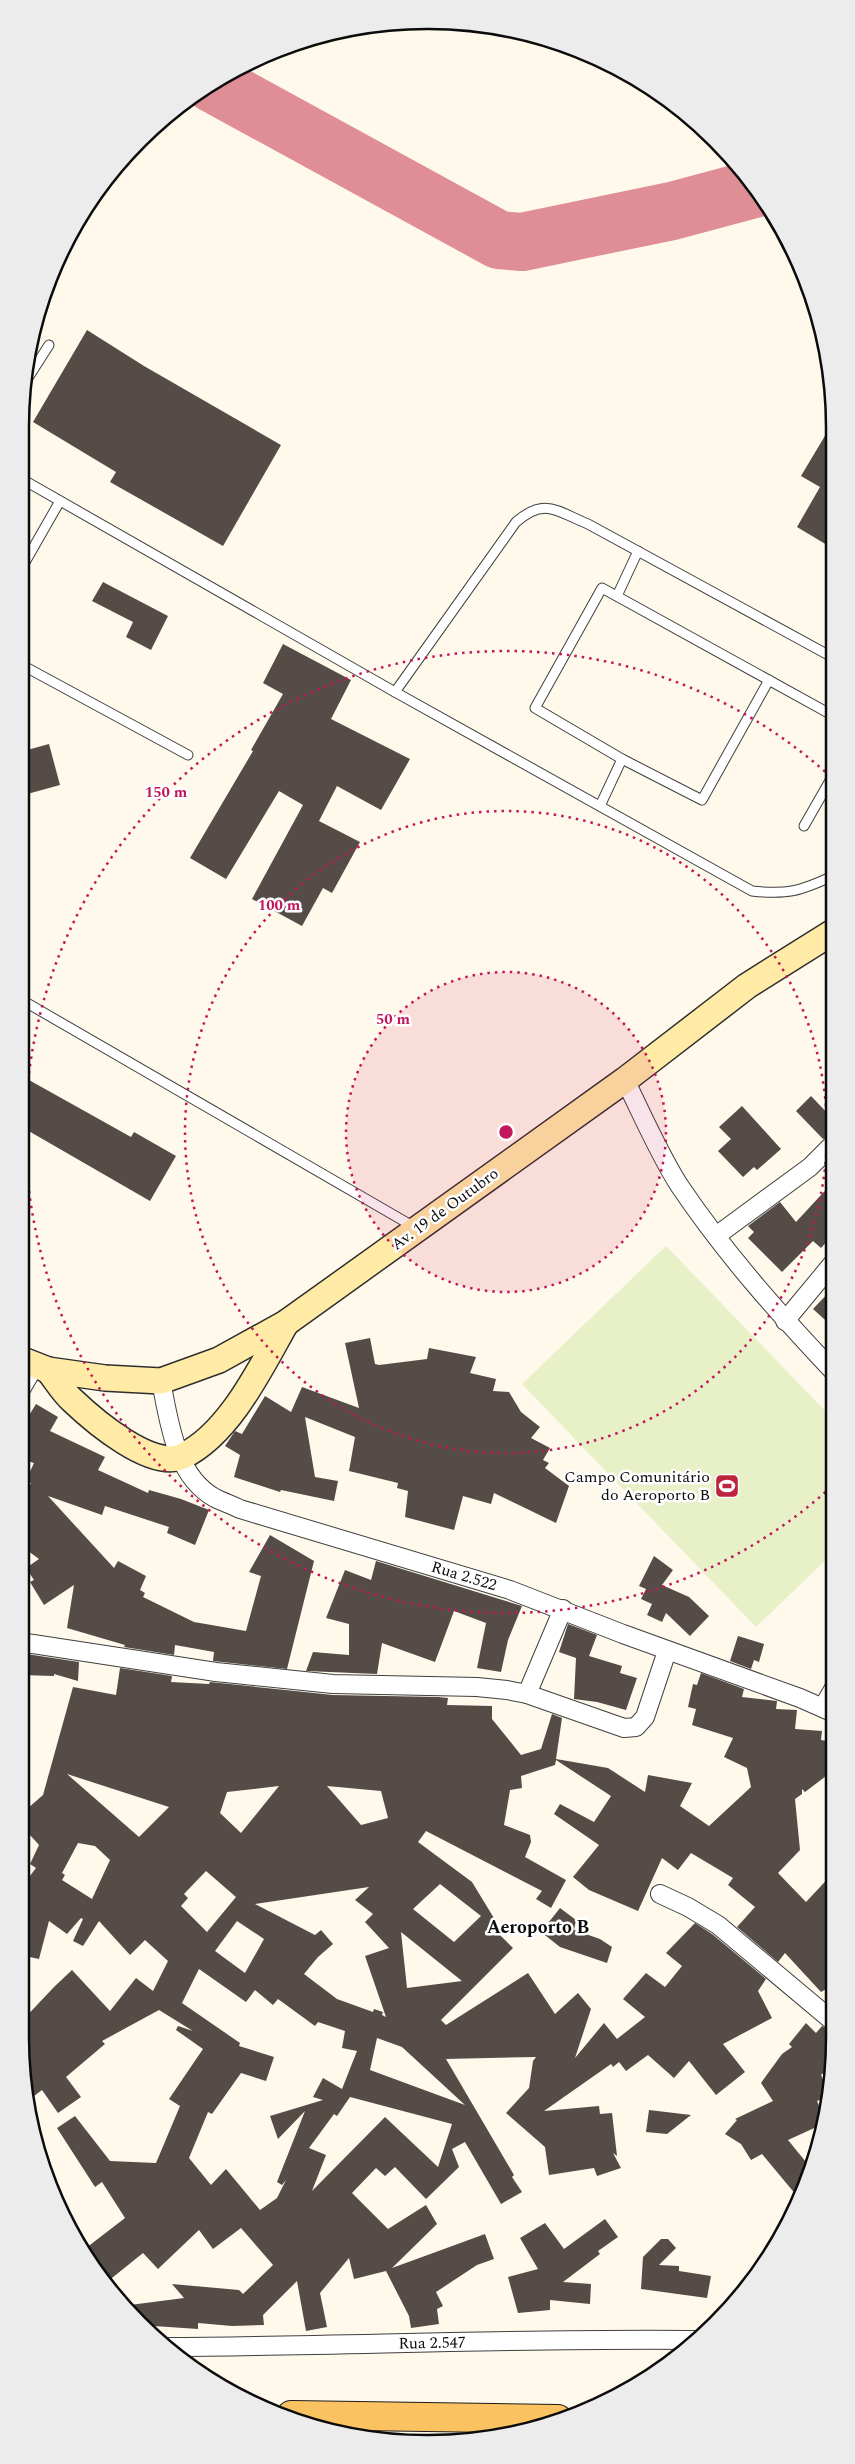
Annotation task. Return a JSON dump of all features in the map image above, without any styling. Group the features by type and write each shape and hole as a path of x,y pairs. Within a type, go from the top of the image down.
{"main road":[{"path":"303,2415 541,2419"}],"street":[{"name":"Av. 19 de Outubro","path":"35,1365 105,1378 161,1381 219,1360 286,1322 625,1080 747,986 826,936"},
{"path":"625,1080 678,1183 716,1236 785,1321 826,1364"},
{"path":"716,1236 810,1167 826,1151"},
{"path":"785,1321 826,1271"},
{"path":"35,1365 108,1432 152,1457 181,1458 212,1436 252,1382 286,1322"},
{"name":"Rua 2.522","path":"161,1381 171,1434 181,1458 197,1485 214,1498 240,1508 510,1590 667,1651 770,1686 826,1709"},
{"path":"527,1694 563,1609"},
{"path":"29,1643 216,1672 333,1684 477,1687 527,1694 624,1728 636,1727 645,1717 667,1651"},
{"path":"660,1894 703,1915 725,1930 826,2015"},
{"name":"Rua 2.547","path":"178,2347 317,2346 603,2339 685,2340"}],"lane":[{"path":"33,370 49,345"},
{"path":"29,483 396,692 752,891 776,894 801,890 826,879"},
{"path":"29,555 60,501"},
{"path":"396,692 516,522 530,510 546,506 588,524 826,654"},
{"path":"617,596 638,551"},
{"path":"768,680 702,800 622,760 535,708 602,588 826,712"},
{"path":"29,669 188,755"},
{"path":"600,806 622,760"},
{"path":"804,826 826,788"},
{"path":"29,1004 418,1229"}],"green space":[{"name":"Campo Comunitário do Aeroporto B","path":"666,1246 826,1412 826,1560 756,1627 522,1384"}],"building":[{"path":"87,330 144,366 281,445 223,546 110,482 116,472 33,422"},
{"path":"826,434 826,544 797,527 820,487 801,476"},
{"path":"103,582 168,616 151,650 126,637 133,622 92,601"},
{"path":"283,644 351,680 331,719 410,759 381,810 337,786 319,821 360,842 332,893 323,888 302,926 252,899 303,805 279,791 226,879 190,858 253,751 251,750 283,694 263,683"},
{"path":"49,744 60,785 29,794 29,750"},
{"path":"29,1080 131,1137 134,1132 176,1156 150,1201 29,1131"},
{"path":"811,1096 826,1112 826,1138 823,1139 796,1111"},
{"path":"742,1106 781,1149 757,1170 754,1167 743,1177 718,1151 731,1139 719,1127"},
{"path":"826,1190 826,1243 821,1248 813,1241 782,1272 748,1238 754,1232 748,1226 780,1202 796,1222"},
{"path":"826,1295 826,1321 813,1309"},
{"path":"370,1338 375,1364 379,1365 427,1359 429,1348 476,1357 470,1373 496,1379 493,1391 509,1392 521,1412 540,1427 531,1438 550,1448 543,1460 549,1463 545,1468 569,1486 556,1523 494,1493 491,1504 463,1496 454,1530 405,1517 408,1491 397,1488 398,1483 349,1471 355,1437 305,1417 315,1477 338,1481 334,1501 281,1490 280,1492 234,1477 240,1455 225,1446 235,1431 242,1434 265,1396 291,1412 302,1387 359,1408 345,1343"},
{"path":"36,1404 58,1417 50,1431 105,1457 98,1470 148,1493 149,1490 181,1499 209,1510 195,1545 167,1533 169,1527 105,1506 102,1515 48,1496 114,1568 118,1561 146,1576 140,1590 145,1593 143,1597 194,1622 246,1631 261,1576 249,1572 270,1535 314,1561 287,1669 213,1661 214,1652 175,1645 174,1655 124,1647 125,1645 67,1628 74,1585 44,1605 30,1582 34,1580 29,1572 29,1566 39,1559 29,1552 29,1486 31,1483 29,1482 29,1474 34,1463 29,1462 29,1415"},
{"path":"654,1556 673,1570 662,1585 689,1597 709,1616 690,1636 666,1613 662,1622 647,1615 652,1604 641,1599 646,1589 639,1586"},
{"path":"376,1561 522,1606 508,1640 501,1672 477,1668 486,1623 454,1611 435,1662 382,1643 377,1674 306,1671 313,1652 349,1655 349,1624 326,1618 345,1570 371,1580"},
{"path":"568,1624 597,1635 589,1656 622,1666 620,1673 637,1678 626,1710 597,1702 574,1699 576,1658 559,1652"},
{"path":"738,1636 764,1644 759,1662 754,1660 751,1669 730,1661"},
{"path":"29,1654 79,1662 78,1681 54,1674 54,1676 29,1675"},
{"path":"120,1668 172,1676 171,1682 209,1684 210,1682 333,1695 448,1698 447,1705 492,1706 492,1719 521,1755 541,1749 552,1714 562,1718 556,1759 608,1768 645,1792 648,1775 692,1783 680,1806 709,1826 751,1787 747,1768 724,1757 733,1738 692,1725 696,1709 688,1707 693,1684 697,1685 701,1673 744,1689 742,1697 777,1701 776,1709 797,1710 795,1729 822,1731 821,1740 826,1741 826,1776 805,1792 802,1789 802,1794 795,1799 800,1850 778,1873 806,1902 826,1881 826,1989 821,1992 785,1953 778,1962 737,1927 755,1907 728,1885 733,1878 691,1853 678,1870 662,1858 638,1911 589,1890 573,1877 599,1845 554,1814 560,1804 594,1822 611,1796 556,1760 555,1765 521,1776 522,1788 510,1790 504,1825 530,1835 531,1842 525,1857 566,1880 551,1908 536,1899 542,1891 426,1831 418,1842 472,1882 500,1928 497,1932 513,1948 441,2020 446,2025 528,1973 555,2014 578,1993 591,2009 575,2058 604,2023 617,2039 645,2017 623,1999 646,1973 665,1987 682,1966 666,1953 695,1923 712,1934 766,1979 758,1991 772,2018 723,2044 745,2072 716,2095 689,2061 674,2078 648,2055 626,2071 619,2062 613,2067 611,2064 544,2111 599,2106 600,2114 612,2113 617,2156 613,2153 621,2168 597,2176 594,2168 549,2175 545,2147 506,2113 529,2088 533,2061 536,2057 446,2059 522,2192 501,2204 465,2142 452,2149 459,2167 426,2199 395,2167 385,2176 376,2168 352,2193 388,2229 426,2205 437,2224 392,2268 485,2234 494,2259 477,2265 436,2292 443,2306 437,2309 439,2324 411,2328 409,2316 386,2271 354,2279 349,2258 320,2293 327,2327 306,2331 297,2281 263,2315 264,2325 232,2326 198,2323 198,2329 154,2326 133,2305 184,2298 172,2284 239,2290 243,2294 273,2265 241,2228 213,2249 199,2230 158,2269 143,2253 111,2279 88,2246 125,2218 102,2182 95,2187 57,2128 75,2116 110,2161 156,2163 180,2106 169,2099 203,2049 176,2030 178,2026 193,2031 159,2010 102,2041 105,2044 66,2077 81,2097 58,2113 42,2090 33,2097 30,2063 29,2013 54,1987 72,1970 110,2011 136,1978 153,1991 168,1961 145,1940 130,1955 99,1921 83,1946 73,1941 83,1919 81,1918 67,1934 49,1921 39,1959 29,1957 29,1877 36,1868 30,1864 39,1845 29,1834 29,1807 43,1795 73,1687 116,1695","holes":["67,1774 169,1807 139,1837","279,1786 241,1833 220,1813 227,1792","327,1786 381,1791 388,1818 361,1825","78,1843 95,1846 110,1860 92,1899 62,1880 65,1875 62,1873","206,1871 236,1897 207,1932 181,1906 188,1898 184,1894","440,1884 481,1916 454,1942 413,1909","369,1887 355,1900 373,1914 365,1922 389,1948 365,1956 386,2017 382,2015 383,2012 374,2009 373,2012 337,1999 304,1974 318,1957 333,1944 321,1930 315,1935 255,1904","237,1921 264,1939 245,1973 215,1951","401,1932 462,1981 407,1988","199,1969 246,2002 255,1990 273,2005 278,1999 315,2026 318,2022 345,2031 342,2048 357,2051 342,2089 323,2078 313,2097 323,2100 270,2116 278,2139 305,2111 277,2182 282,2185 286,2180 277,2198 260,2210 226,2169 211,2185 189,2158 208,2112 212,2114 241,2073 266,2081 274,2057 239,2046 240,2043 182,2003","377,2038 402,2047 465,2105 370,2070","350,2097 452,2124 438,2167 385,2117 312,2191 326,2155 309,2148 334,2114 337,2116"]},
{"path":"560,1908 576,1920 574,1930 600,1939 612,1947 607,1963 560,1947 541,1932"},
{"path":"806,2023 816,2033 822,2026 826,2028 824,2072 821,2075 824,2081 823,2089 821,2099 817,2101 820,2108 816,2127 788,2140 806,2162 794,2193 762,2154 751,2160 741,2144 725,2134 737,2120 735,2119 773,2101 761,2083 782,2054 792,2047 789,2044"},
{"path":"649,2110 691,2115 667,2134 646,2132"},
{"path":"605,2219 618,2237 598,2251 600,2254 563,2282 591,2284 590,2304 550,2300 550,2310 518,2313 508,2277 538,2269 520,2238 545,2223 564,2249"},
{"path":"661,2239 668,2239 676,2248 659,2265 679,2266 679,2271 711,2276 707,2298 641,2289 643,2257"}],"taxiway":[{"path":"220,87 499,240 522,242 672,211 748,191"}],"place":[{"name":"Campo Comunitário do Aeroporto B","path":"727,1486"}],"district":[{"name":"Aeroporto B","path":"538,1927"}]}
